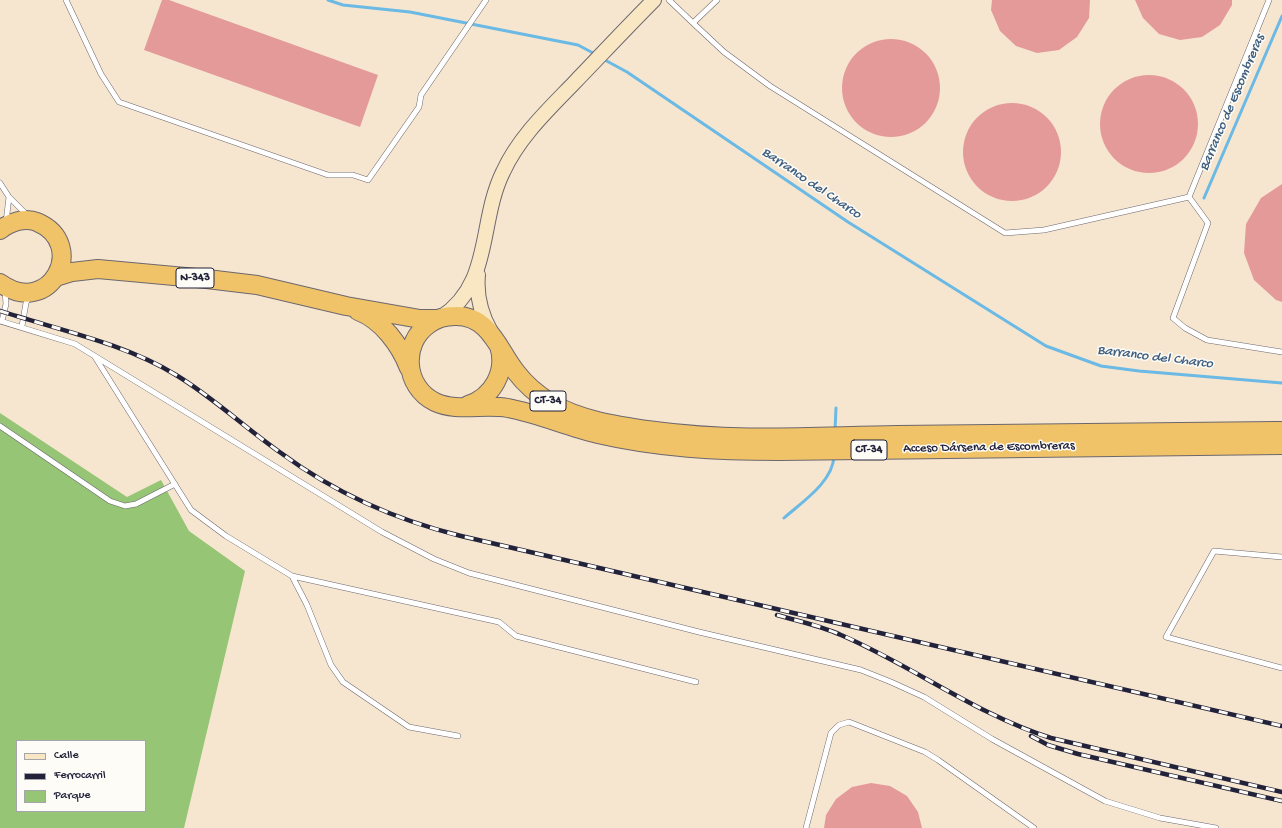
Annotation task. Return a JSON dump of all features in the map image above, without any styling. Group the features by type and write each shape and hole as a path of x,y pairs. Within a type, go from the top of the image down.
{"highway":[{"path":"3,227 19,220 32,220"},
{"name":"N-343","path":"32,220 43,224 55,234 61,247 74,258 98,269"},
{"path":"56,277 60,271 62,260 61,247"},
{"name":"N-343","path":"30,293 48,286 56,277 72,272 98,269 256,285 346,306 420,319 438,319"},
{"path":"2,284 20,293 30,293"},
{"name":"N-343","path":"346,306 373,319 391,336 402,353 413,378"},
{"name":"Acceso Dársena de Escombreras","path":"1282,431 779,437 712,436 665,432 601,421 578,415 555,405 524,381 495,340 480,323 467,317 453,316 438,319 421,331 413,344 410,358 413,378 423,394 433,401 446,406 489,406 506,408 574,428 612,437 663,446 711,450 799,450 1282,445"},
{"name":"Acceso Dársena de Escombreras","path":"461,407 482,399 496,382 501,362 495,340"}],"main road":[{"path":"495,340 486,324 479,301 478,278 489,212 502,173 522,139 654,0"},
{"path":"438,319 454,308 466,294 474,278 481,253"}],"lane":[{"path":"66,0 101,74 119,102 328,175 353,175 368,180 419,107 422,95 486,0"},
{"path":"669,0 724,52 770,86 1005,233 1044,230 1189,197"},
{"path":"693,24 716,0"},
{"path":"1189,197 1269,0"},
{"path":"0,183 9,197 32,220"},
{"path":"3,227 9,197"},
{"path":"1189,197 1208,223 1173,318 1185,328 1207,340 1282,352"},
{"path":"2,284 6,304 1,321 22,326 75,344 94,355 111,368 382,532 434,559 470,573 699,632 861,670 924,697 992,739 1105,801 1160,818 1216,828"},
{"path":"22,326 26,302 30,293"},
{"path":"94,355 191,510 226,536 292,576 499,622 516,636 696,682"},
{"path":"0,426 110,501 125,506 136,504 175,484"},
{"path":"1282,557 1214,551 1166,637 1282,668"},
{"path":"292,576 307,605 331,665 343,682 409,727 458,736"},
{"path":"806,828 831,733 839,725 849,722 925,752 1034,828"}],"green space":[{"path":"0,413 127,497 161,480 189,531 245,571 184,828 0,828"}],"building":[{"path":"162,0 169,0 378,75 360,127 144,50"},
{"path":"992,0 1090,0 1089,18 1077,37 1059,50 1037,53 1016,46 1000,31 991,10"},
{"path":"1135,0 1232,0 1232,5 1220,25 1202,37 1180,40 1159,34 1143,18"},
{"path":"891,39 910,43 926,53 936,69 940,88 936,107 926,123 910,133 891,137 872,133 856,123 846,107 842,88 846,69 856,53 872,43"},
{"path":"1149,75 1168,79 1184,89 1194,105 1198,124 1194,143 1184,159 1168,169 1149,173 1130,169 1114,159 1104,143 1100,124 1104,105 1114,89 1130,79"},
{"path":"1012,103 1031,107 1047,117 1057,133 1061,152 1057,171 1047,187 1031,197 1012,201 993,197 977,187 967,171 963,152 967,133 977,117 993,107"},
{"path":"1282,184 1282,302 1276,300 1254,280 1244,253 1246,224 1261,198"},
{"path":"871,783 890,786 907,796 918,812 922,828 824,828 826,815 836,799 852,787"}],"waterway":[{"name":"Barranco del Charco","path":"328,0 343,5 410,12 578,45 595,54"},
{"name":"Barranco de Escombreras","path":"1204,198 1282,16"},
{"name":"Barranco del Charco","path":"603,59 627,72 848,222 1046,346 1101,366 1139,371 1282,383"},
{"path":"835,430 836,408"},
{"path":"784,518 822,483 828,474 834,456"}],"railway":[{"path":"0,311 90,338 134,354 156,364 190,384 268,443 323,481 367,504 413,522 461,536 1282,726"},
{"path":"777,615 817,626 868,647 996,716 1051,738 1282,792"},
{"path":"1031,736 1048,745 1078,754 1282,801"}]}
